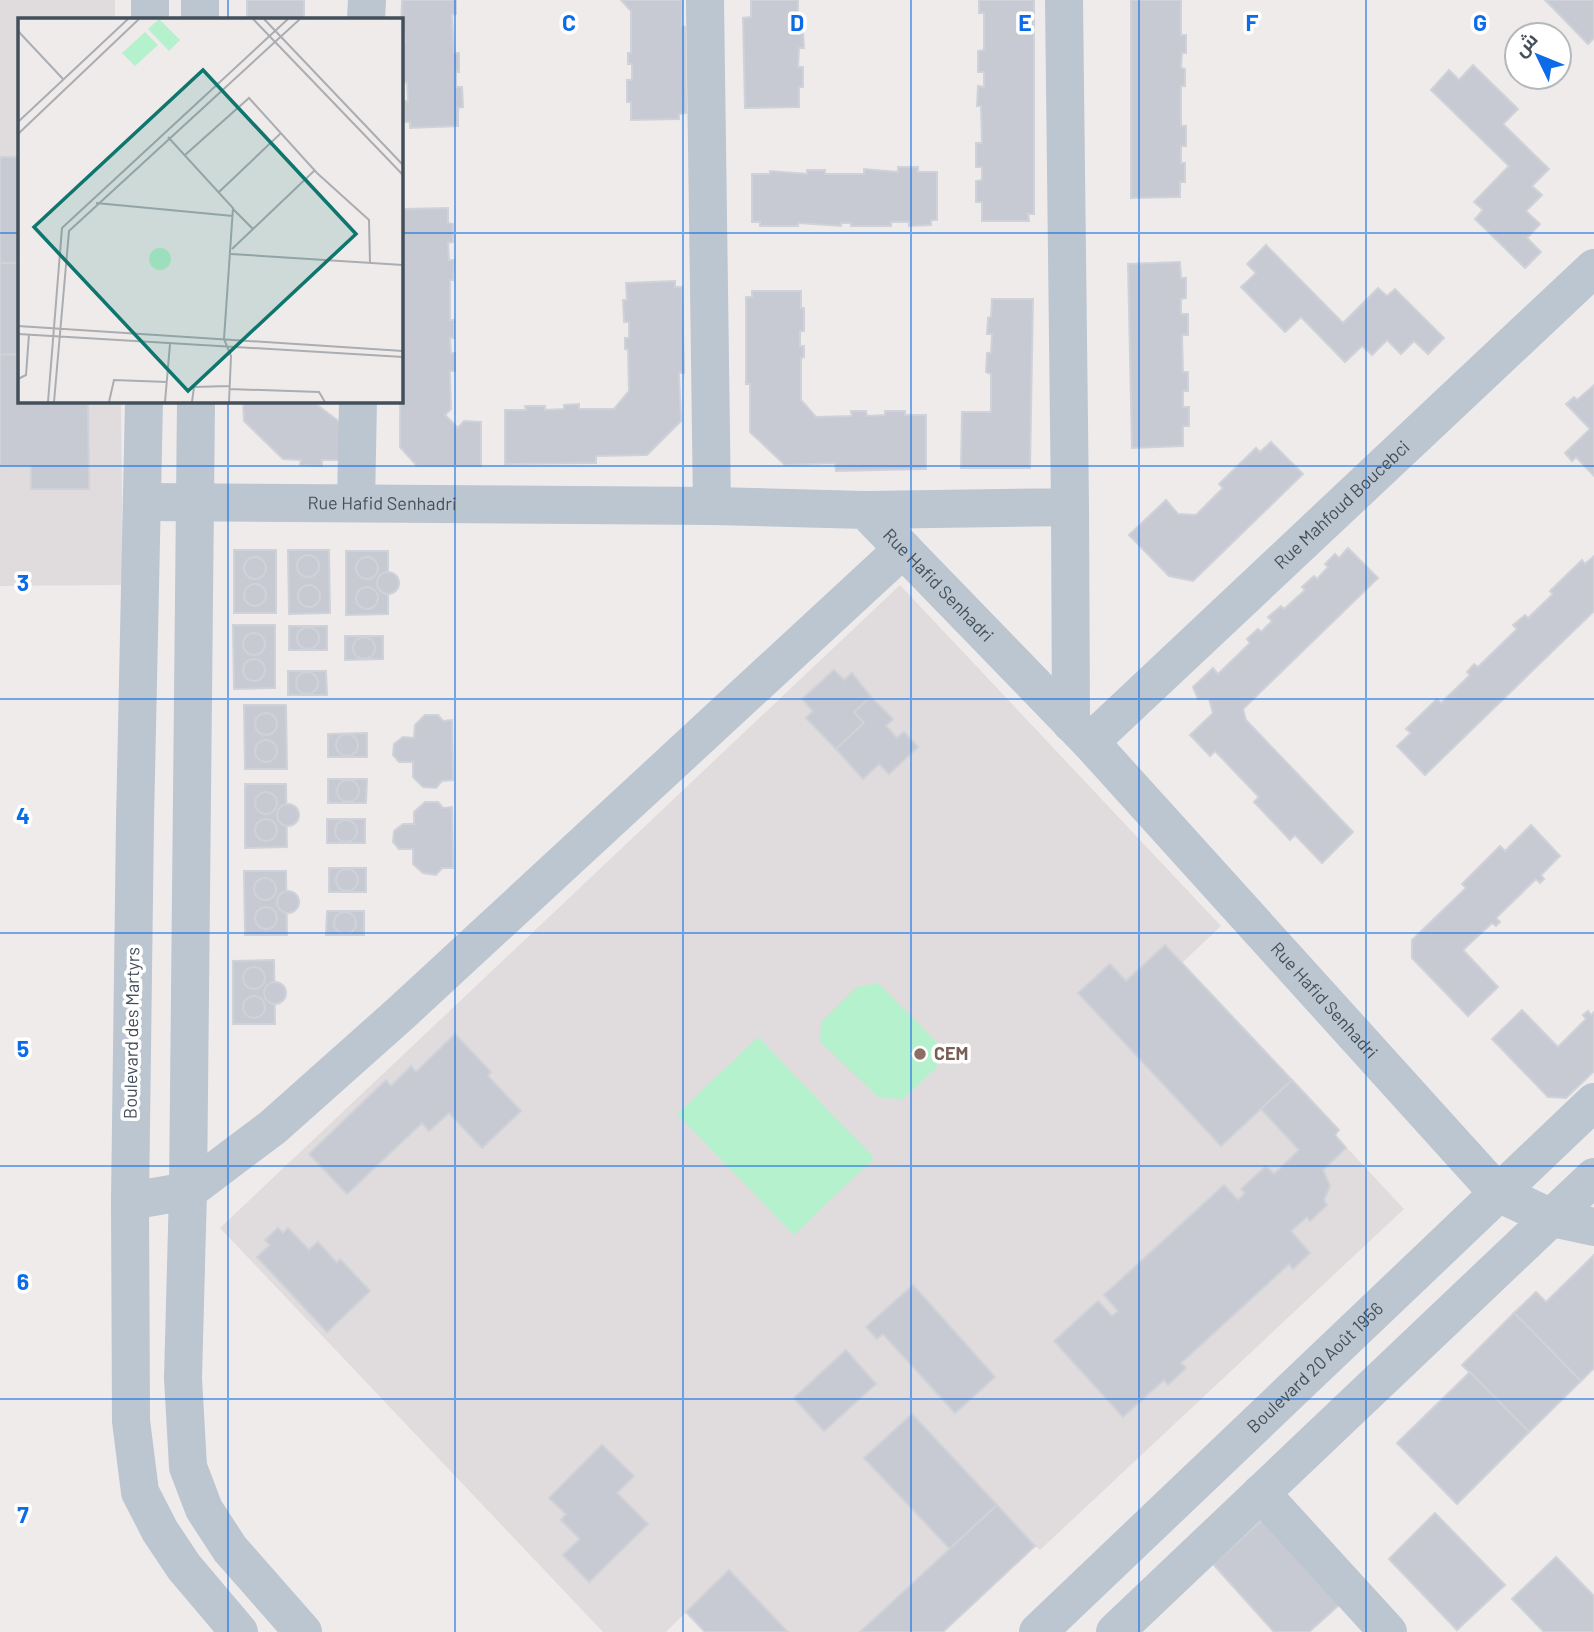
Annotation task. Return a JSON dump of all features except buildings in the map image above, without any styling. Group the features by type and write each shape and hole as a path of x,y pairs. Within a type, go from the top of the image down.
{"street":[{"path":"149,18 150,0"},
{"path":"200,0 200,18"},
{"path":"366,18 367,0"},
{"path":"705,0 712,506"},
{"path":"1064,0 1070,507 1081,732"},
{"name":"Rue Mahfoud Boucebci","path":"1081,732 1594,268"},
{"name":"Boulevard des Martyrs","path":"144,402 130,1201 131,1421 140,1492 160,1531 184,1567 239,1632"},
{"path":"196,402 188,1191 183,1378 188,1467 204,1510 230,1549 303,1632"},
{"path":"356,503 358,402"},
{"name":"Rue Hafid Senhadri","path":"142,502 712,506 865,510 1081,732 1498,1193"},
{"path":"865,510 1070,507"},
{"path":"130,1201 188,1191 273,1127 903,549"},
{"name":"Boulevard 20 Août 1956","path":"1038,1632 1594,1102"},
{"path":"1115,1632 1594,1177"},
{"path":"1498,1193 1552,1218 1594,1227"},
{"path":"1261,1493 1388,1632"}],"shaded area":[{"path":"0,0 115,0 115,18 18,18 18,402 121,402 123,585 0,586"},
{"name":"CEM","path":"900,585 1221,926 1182,963 1339,1130 1335,1135 1404,1209 1040,1550 1035,1546 943,1632 705,1632 686,1612 666,1632 603,1632 220,1228"}],"green space":[{"path":"878,983 938,1044 938,1066 903,1099 879,1098 820,1041 821,1022 857,987"},
{"path":"758,1037 874,1158 794,1235 677,1114"}],"place":[{"name":"CEM","path":"920,1054"}]}
